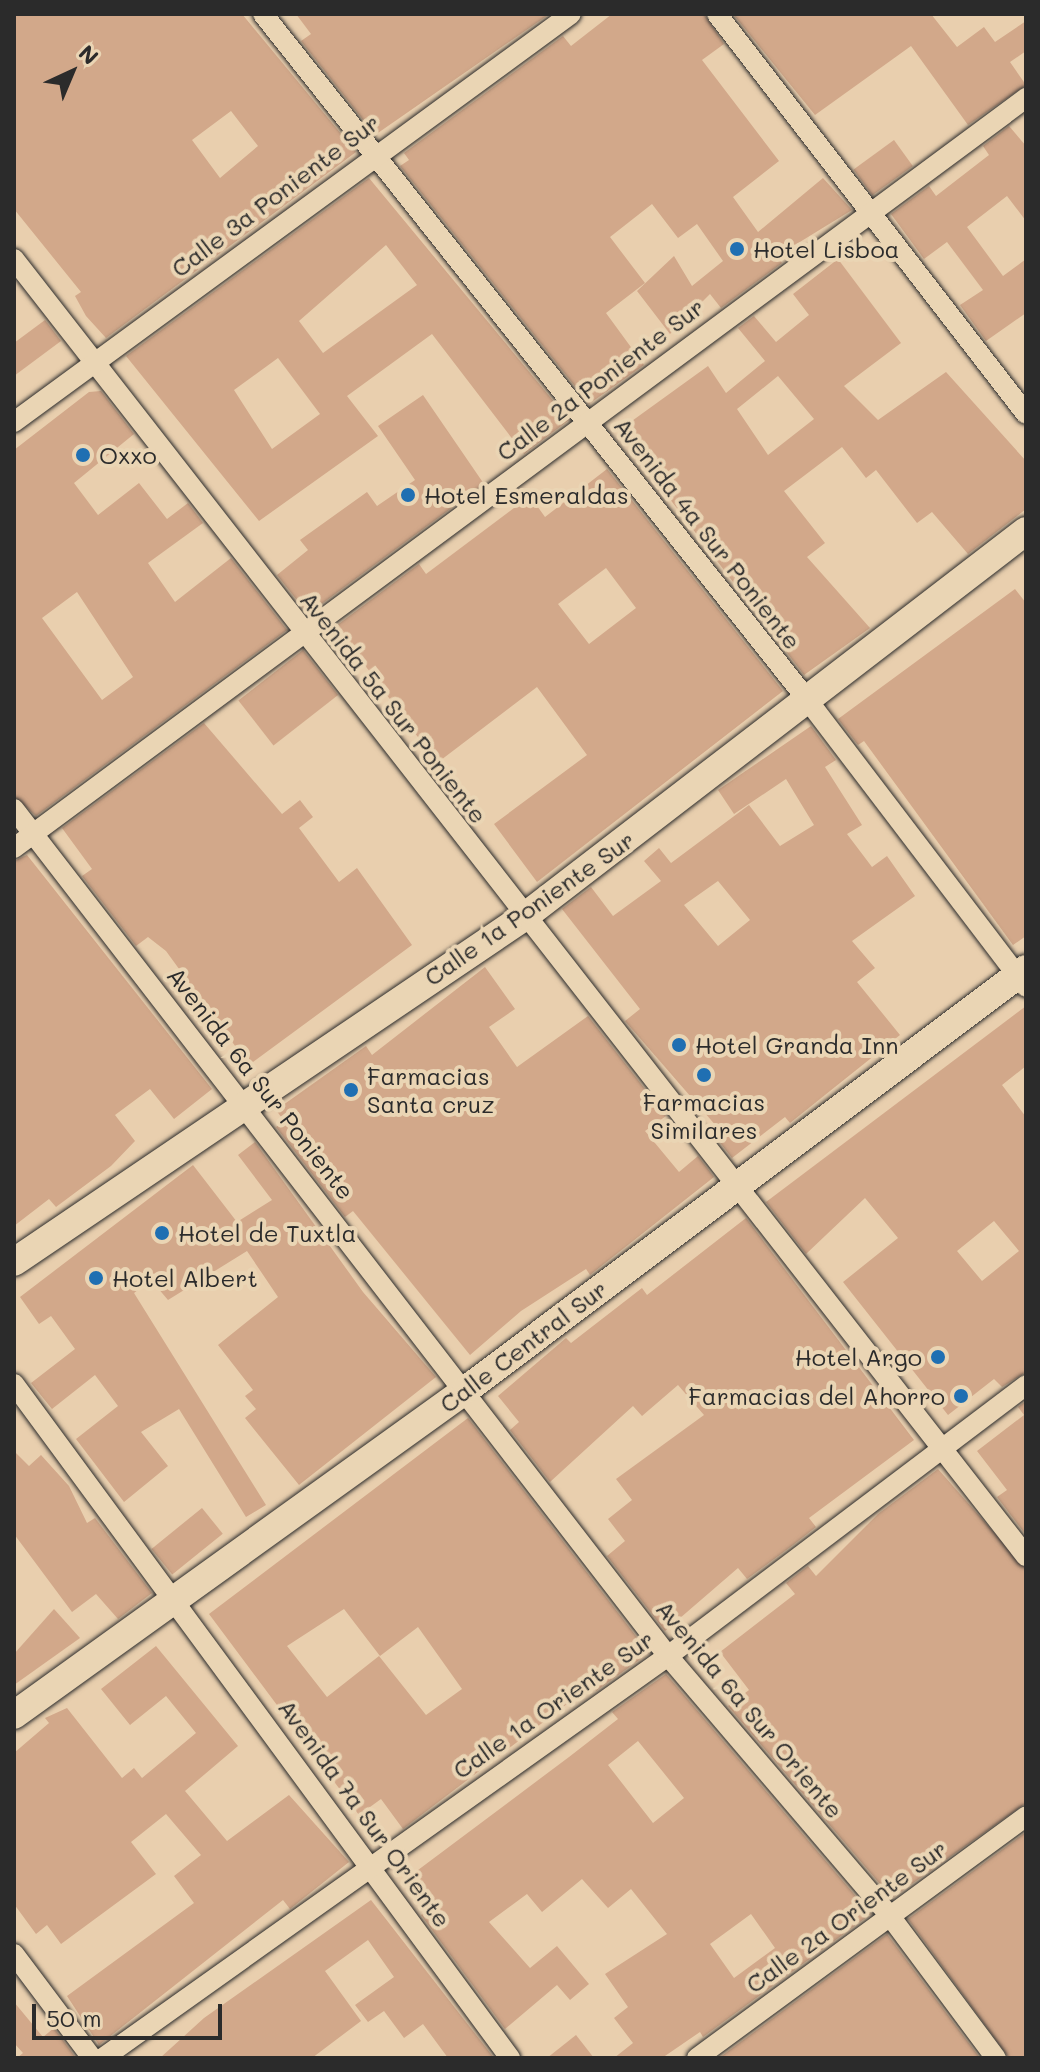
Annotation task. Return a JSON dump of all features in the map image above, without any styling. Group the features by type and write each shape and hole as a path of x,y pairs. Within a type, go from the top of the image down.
{"main road":[{"name":"Calle 1a Poniente Sur","path":"14,1262 243,1102 524,917 809,702 1026,531"},
{"name":"Calle Central Sur","path":"14,1715 467,1389 733,1186 1023,977"}],"street":[{"name":"Avenida 4a Sur Poniente","path":"263,14 1023,977"},
{"name":"Calle 3a Poniente Sur","path":"14,422 374,153 571,14"},
{"path":"717,14 1026,414"},
{"name":"Calle 2a Poniente Sur","path":"14,848 869,211 1026,98"},
{"name":"Avenida 5a Sur Poniente","path":"14,259 733,1186 1026,1556"},
{"name":"Avenida 6a Sur Poniente","path":"14,809 467,1389"},
{"name":"Avenida 7a Sur Oriente","path":"14,1384 370,1863 510,2058"},
{"name":"Calle 1a Oriente Sur","path":"103,2058 370,1863 668,1656 1026,1385"},
{"name":"Avenida 6a Sur Oriente","path":"467,1389 668,1656 890,1916 996,2058"},
{"name":"Calle 2a Oriente Sur","path":"697,2058 1026,1816"},
{"path":"14,1954 92,2058"}],"building":[{"path":"14,14 242,14 356,152 106,338 86,316 75,296 81,292 14,209","holes":["231,111 258,146 220,178 192,140"]},
{"path":"296,14 548,15 375,135 301,41 311,34"},
{"path":"612,14 704,14 724,44 702,60 779,161 733,197 758,232 823,178 852,210 777,256 782,263 721,308 710,294 670,334 637,291 674,256 692,286 723,261 697,224 678,238 652,204 610,237 645,283 606,313 644,365 589,404 400,166 409,160 404,153 563,36 571,46"},
{"path":"733,14 931,14 957,47 984,27 995,42 1026,21 1026,51 1010,62 1026,85 968,125 911,46 815,115"},
{"path":"1009,126 1026,146 1026,221 1007,196 967,227 1003,276 1026,259 1026,313 986,341 960,305 983,290 947,242 924,259 891,214 929,186 936,196 989,155 983,146"},
{"path":"894,140 913,166 872,195 854,169"},
{"path":"369,178 569,420 524,454 432,334 347,396 378,436 259,521 126,356","holes":["386,245 417,285 323,353 299,321","278,358 320,414 272,449 234,390"]},
{"path":"838,259 901,343 844,386 878,420 946,372 1026,461 1026,509 968,554 932,512 917,523 876,470 866,478 842,447 784,491 825,543 807,557 870,628 804,675 618,431 708,366 726,393 765,361 738,328 754,316 776,342 809,315 793,294","holes":["778,376 814,419 768,455 737,409"]},
{"path":"45,320 61,341 14,376 14,343"},
{"path":"101,391 134,434 74,483 98,515 139,483 167,519 188,503 203,523 148,563 175,602 231,558 287,630 36,816 14,796 14,450 89,392","holes":["77,592 133,677 102,700 42,618"]},
{"path":"423,395 484,484 308,614 277,575 308,550 300,540 367,492 377,506 415,480 378,426"},
{"path":"607,469 783,691 537,882 494,824 587,755 537,687 437,763 336,626 419,564 426,574 530,496 545,517","holes":["606,568 636,608 589,644 558,604"]},
{"path":"1015,589 1026,603 1026,936 1013,945 864,741 858,745 838,719"},
{"path":"303,650 338,695 273,745 238,700"},
{"path":"204,723 282,814 300,800 313,817 299,828 339,882 357,868 412,945 249,1065 166,951 148,937 136,946 82,876 92,869 62,828"},
{"path":"811,726 836,760 825,767 862,825 847,834 872,867 887,856 915,896 852,941 875,968 857,982 900,1035 790,1123 785,1117 732,1158 718,1140 724,1135 625,1021 640,1009 562,909 591,887 613,916 661,881 644,861 659,848 671,863 749,805 780,846 814,825 786,779 734,814 718,790","holes":["718,881 750,920 718,946 684,905"]},
{"path":"27,855 212,1089 174,1119 150,1089 115,1115 135,1141 111,1166 56,1207 49,1199 14,1226 14,861"},
{"path":"485,967 515,1009 489,1027 517,1067 588,1016 666,1116 645,1131 679,1172 698,1156 714,1177 590,1275 586,1269 521,1311 470,1355 353,1211 345,1217 276,1127 284,1121 276,1110 366,1046 372,1055"},
{"path":"1026,1006 1026,1066 1002,1085 1026,1117 1026,1372 1002,1387 994,1379 948,1415 843,1282 898,1238 865,1198 806,1254 766,1202","holes":["994,1221 1019,1251 982,1281 957,1251"]},
{"path":"255,1142 363,1292 436,1377 299,1485 245,1418 256,1409 245,1396 253,1390 218,1345 278,1297 247,1251 168,1300 151,1280 134,1293 266,1505 246,1517 179,1409 141,1432 168,1466 124,1502 76,1439 118,1406 95,1375 52,1409 31,1383 75,1349 51,1316 39,1324 20,1297 193,1165 237,1222 272,1200 238,1155"},
{"path":"746,1218 914,1440 809,1518 816,1527 793,1545 747,1579 738,1568 665,1631 607,1556 625,1541 608,1519 632,1500 616,1479 704,1415 678,1385 642,1416 633,1406 550,1482 510,1430 519,1422 498,1396 566,1338 571,1343 642,1288 647,1295"},
{"path":"1026,1401 1026,1535 997,1497 1007,1490 977,1451 1024,1415 1018,1407"},
{"path":"468,1418 649,1653 596,1691 592,1685 403,1829 381,1799 359,1815 209,1614","holes":["344,1609 380,1656 418,1627 462,1689 426,1715 379,1656 327,1697 287,1646"]},
{"path":"14,1451 29,1466 41,1455 69,1486 87,1523 95,1518 152,1593 118,1619 96,1594 72,1612 14,1534"},
{"path":"938,1469 1026,1569 1026,1803 892,1898 728,1706 749,1690 720,1652 795,1594 786,1583 808,1566 816,1576 878,1514"},
{"path":"202,1508 223,1534 172,1575 151,1549"},
{"path":"54,1609 80,1638 14,1685 14,1654"},
{"path":"156,1646 238,1746 185,1791 227,1841 289,1795 349,1862 290,1909 283,1900 99,2045 67,1996 194,1903 174,1876 201,1855 166,1814 131,1842 156,1874 61,1944 47,1925 36,1934 14,1904 14,1753 49,1723 45,1718 67,1708 122,1778 134,1768 142,1778 196,1733 166,1696 130,1725 101,1689"},
{"path":"666,1674 871,1914 703,2037 700,2032 662,2058 614,2058 633,2043 614,2018 628,2007 605,1974 667,1934 631,1889 608,1908 582,1879 542,1912 527,1894 489,1922 530,1968 557,1946 589,1984 570,2000 557,1985 505,2029 421,1915 429,1909 406,1879 618,1719 612,1712","holes":["638,1741 684,1798 653,1823 608,1765","751,1914 775,1948 734,1978 710,1944"]},
{"path":"1026,1832 1026,2058 1009,2058 908,1919"},
{"path":"371,1900 494,2058 448,2058 423,2024 404,2038 384,2011 368,2022 355,2005 394,1977 368,1940 325,1971 361,2021 312,2058 160,2058 204,2018"},
{"path":"887,1934 980,2058 719,2058"},
{"path":"14,2002 43,2037 54,2028 76,2058 17,2058 23,2053 14,2043"},
{"path":"576,2035 594,2058 547,2058"}],"place":[{"name":"Hotel Lisboa","path":"737,249"},
{"name":"Oxxo","path":"83,455"},
{"name":"Hotel Esmeraldas","path":"408,495"},
{"name":"Hotel Granda Inn","path":"679,1045"},
{"name":"Farmacias Similares","path":"704,1075"},
{"name":"Farmacias Santa cruz","path":"351,1090"},
{"name":"Hotel de Tuxtla","path":"162,1233"},
{"name":"Hotel Albert","path":"96,1278"},
{"name":"Hotel Argo","path":"938,1357"},
{"name":"Farmacias del Ahorro","path":"961,1396"}]}
